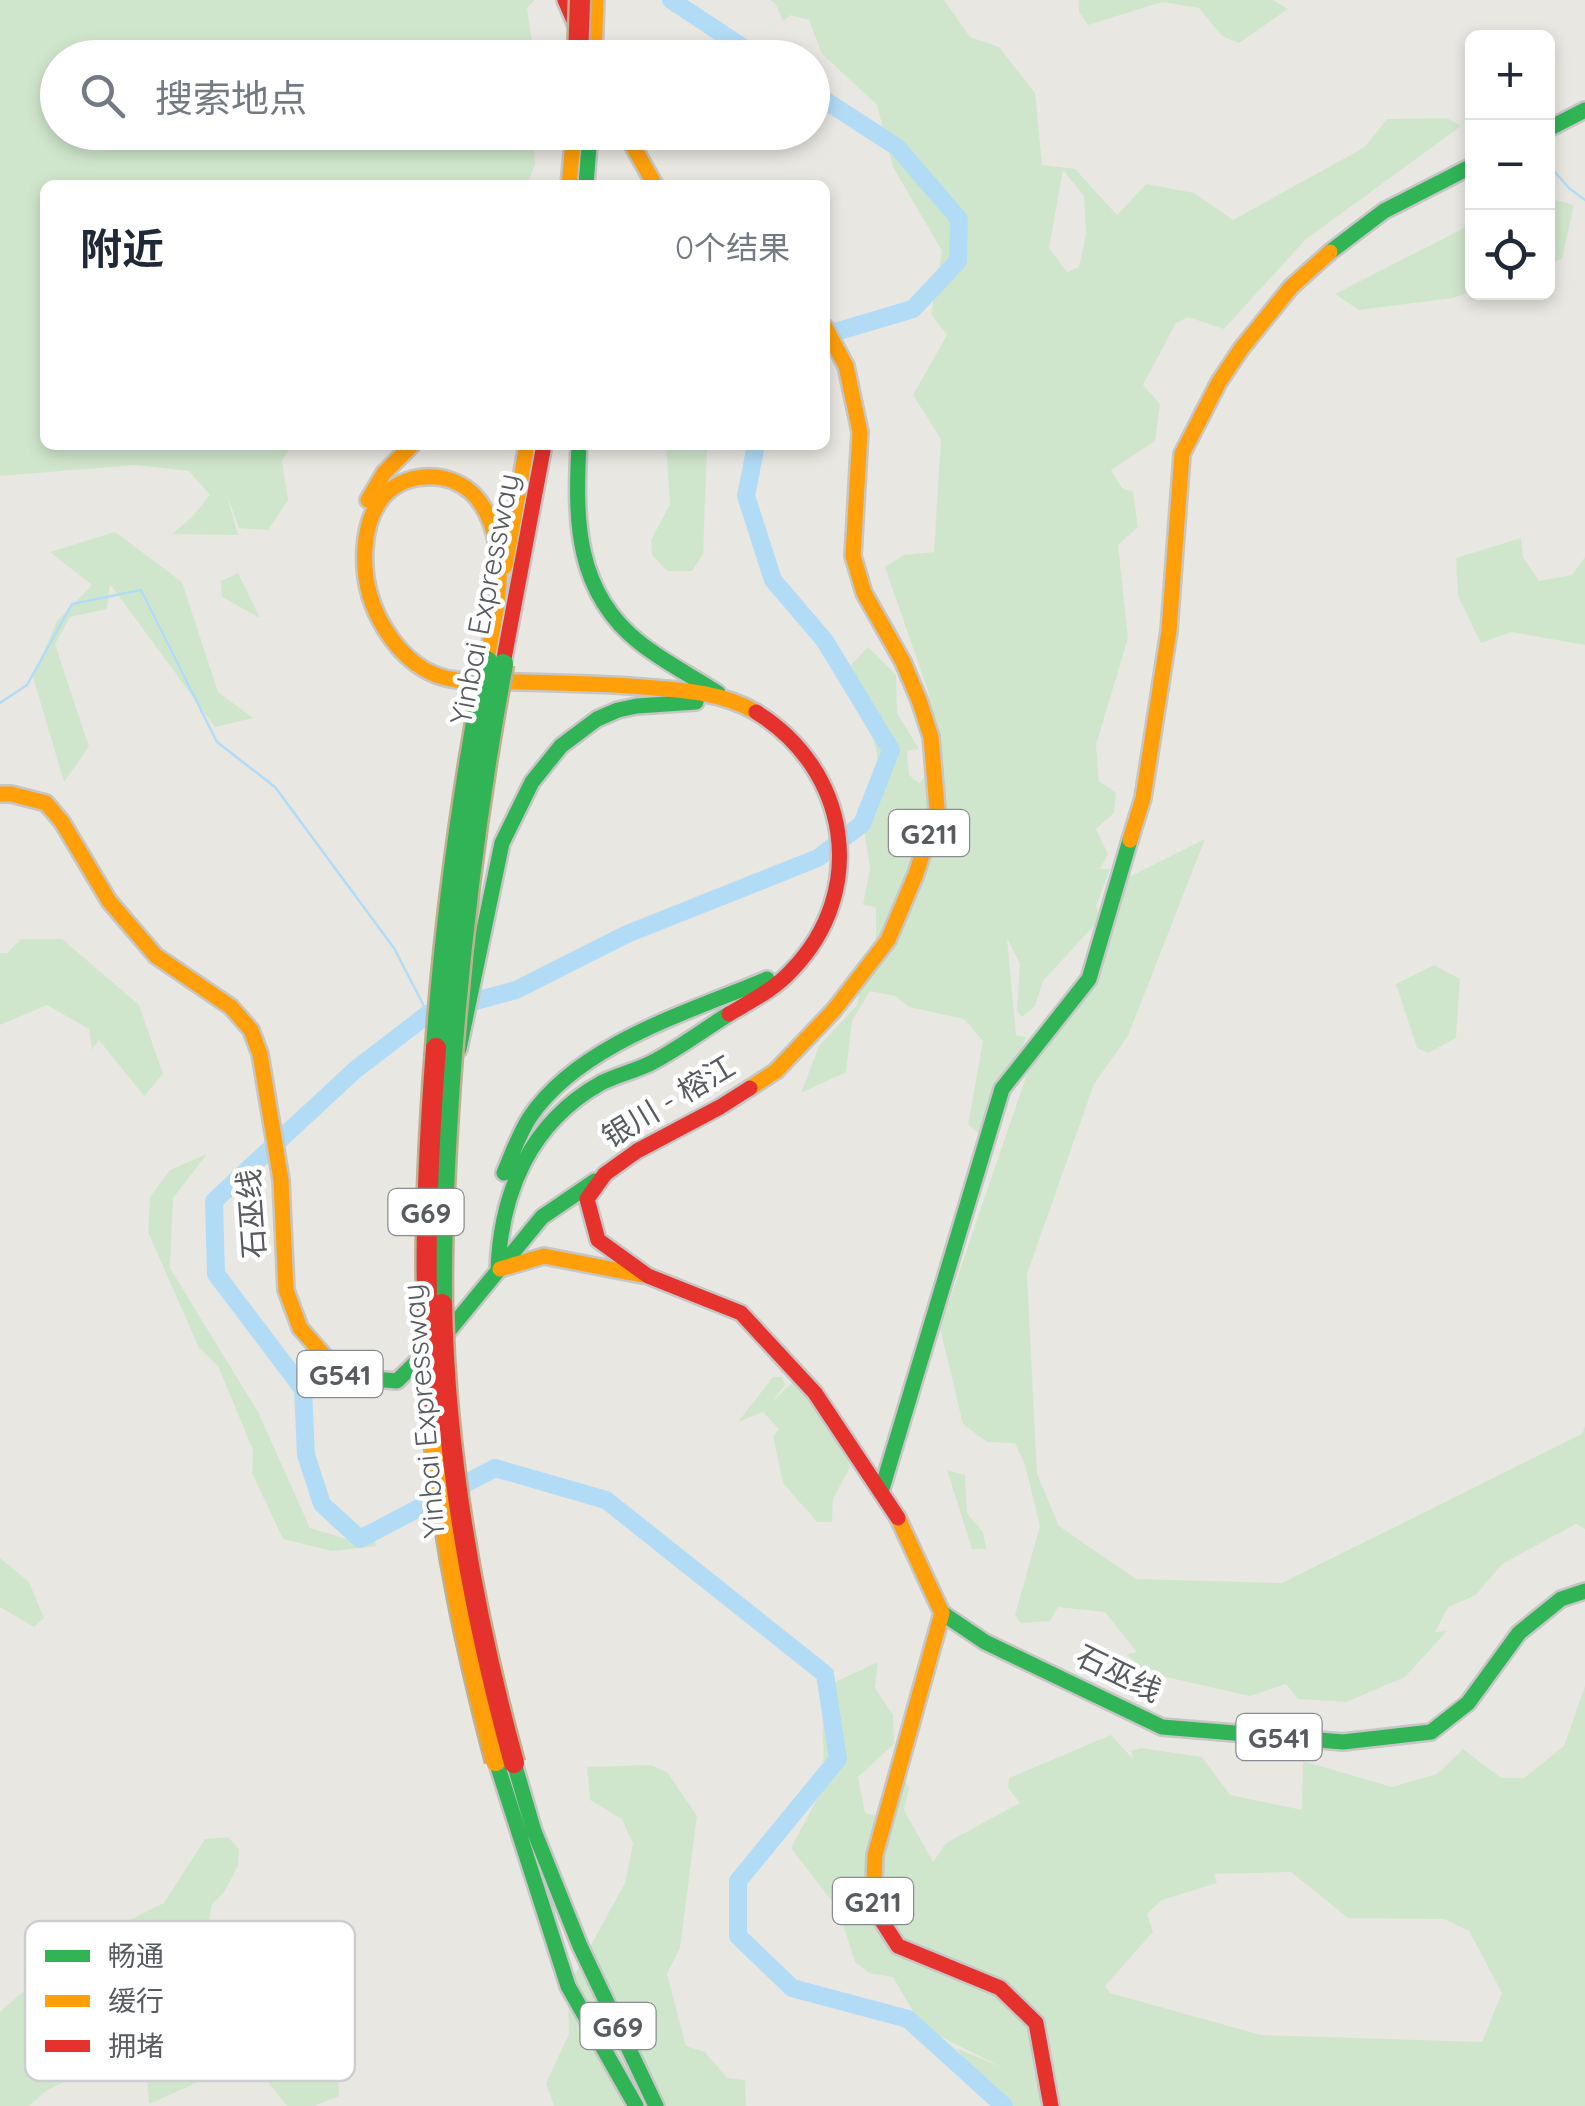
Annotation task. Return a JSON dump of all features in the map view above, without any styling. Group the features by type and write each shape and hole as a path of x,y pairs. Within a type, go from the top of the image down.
{"main road":[{"path":"565,0 584,40"},
{"path":"579,40 580,0"},
{"path":"593,40 596,0"},
{"path":"1555,125 1585,110"},
{"path":"570,180 573,150"},
{"path":"586,180 589,150"},
{"path":"636,150 653,180"},
{"path":"881,1492 1002,1089 1090,979 1138,816 1169,632 1182,454 1192,430 1217,382 1247,338 1300,278 1386,210 1465,170"},
{"name":"银川 - 榕江","path":"830,337 846,366 860,432 853,556 864,594 919,700 931,737 937,808 916,874 888,940 834,1010 776,1071 637,1151 605,1174 586,1198 598,1240 648,1276 741,1313 815,1392 901,1522 942,1613"},
{"path":"407,450 384,473 370,497 355,552 356,580 369,620 402,664 438,687 698,701 738,713 774,734 823,792"},
{"name":"Yinbai Expressway","path":"526,450 465,898 448,1096 441,1250 444,1353 452,1455 475,1607 498,1707 505,1762 580,1946 656,2106"},
{"name":"Yinbai Expressway","path":"543,450 456,838 428,1146 425,1302 442,1508 459,1610 568,1986 636,2106"},
{"path":"498,1269 504,1206 531,1147 580,1096 611,1078 644,1066 790,974 820,934 833,904 840,838 811,761 790,737 768,718 728,699 639,642 600,594 586,565 578,532 578,450"},
{"path":"495,663 500,561 484,508 473,494 451,480 424,476 398,484 378,501 372,513 366,539 366,578 372,604 384,628 419,666 440,678 599,684 700,692 728,699"},
{"path":"448,1096 502,844 533,781 568,741 597,719 620,709 698,701"},
{"name":"石巫线","path":"0,794 46,803 62,822 109,901 156,956 230,1008 251,1030 260,1054 281,1180 286,1290 300,1328 343,1377 398,1381 451,1328 498,1269"},
{"path":"498,1269 498,1197 523,1130 544,1100 568,1074 598,1053 772,978 812,930 835,871"},
{"path":"498,1269 542,1217 605,1174"},
{"path":"498,1269 544,1256 648,1276"},
{"name":"石巫线","path":"942,1613 985,1642 1162,1727 1343,1742 1432,1732 1468,1703 1519,1632 1561,1600 1585,1591"},
{"name":"G211","path":"942,1613 875,1855 873,1907 898,1946 1000,1988 1036,2022 1051,2106"}],"green space":[{"path":"0,0 535,0 527,8 532,40 40,40 40,150 534,150 535,164 529,180 40,180 40,450 289,450 282,461 288,500 268,530 239,528 227,495 238,535 172,534 210,495 189,471 135,465 0,476"},
{"path":"770,0 944,0 970,37 999,47 1035,93 1042,165 1075,169 1117,215 1146,184 1194,193 1233,220 1365,147 1387,119 1447,118 1461,126 1305,240 1224,329 1188,317 1176,323 1143,385 1160,404 1155,441 1111,470 1122,488 1133,492 1138,527 1118,545 1128,638 1096,745 1099,781 1116,793 1114,813 1096,829 1108,854 1100,869 1110,869 1096,906 1100,919 1043,981 1035,1006 1022,1017 1017,1011 1020,964 1007,938 1016,1035 1026,1037 987,1139 968,1125 983,1041 964,1019 909,1007 895,996 870,991 852,1021 846,1072 801,1093 819,1046 857,1005 860,985 876,965 876,907 863,905 870,868 860,803 873,782 876,749 856,707 852,675 845,671 868,647 896,675 897,713 919,749 907,751 909,775 919,783 930,770 929,694 885,567 904,555 934,552 941,439 913,395 947,335 931,314 942,251 893,167 877,105 830,61 830,40 817,40 809,20 791,15 783,21","holes":["1063,170 1084,196 1086,234 1079,267 1067,272 1049,248"]},
{"path":"1079,0 1273,0 1288,9 1239,43 1222,36 1199,8 1162,2 1088,25 1079,12"},
{"path":"1555,200 1574,205 1562,259 1555,262"},
{"path":"1465,228 1465,294 1359,310 1335,294"},
{"path":"666,450 708,450 703,554 692,571 667,571 652,555 651,540 670,504"},
{"path":"115,532 182,582 218,692 253,718 215,727 110,584 107,609 70,617 55,644 89,747 64,782 33,677 57,621 92,585 50,552"},
{"path":"1521,538 1523,557 1539,581 1572,575 1585,557 1585,645 1512,632 1481,643 1458,596 1456,558"},
{"path":"238,573 260,618 222,597 221,581"},
{"path":"1205,839 1128,1036 1094,1084 1027,1274 1037,1474 1059,1526 1136,1579 1282,1583 1582,1434 1585,1426 1585,1529 1576,1524 1502,1564 1476,1595 1448,1607 1435,1632 1447,1631 1405,1677 1346,1702 1298,1699 1286,1684 1250,1696 1144,1672 1127,1654 1137,1652 1105,1612 1058,1607 1050,1621 1021,1623 1015,1615 1040,1526 1025,1465 1015,1443 987,1442 963,1424 940,1328 1026,1077 1114,921 1121,881"},
{"path":"21,939 62,939 139,1005 163,1074 144,1096 99,1040 92,1050 89,1029 47,1005 0,1025 0,953 7,953"},
{"path":"1434,965 1460,979 1456,1038 1428,1053 1417,1048 1396,984"},
{"path":"207,1154 173,1198 170,1268 258,1412 310,1528 350,1540 372,1537 377,1546 332,1551 283,1539 252,1473 253,1450 218,1366 199,1348 148,1232 150,1197 170,1170"},
{"path":"773,1377 782,1377 785,1385 771,1403 791,1384 802,1386 845,1453 850,1467 833,1499 832,1522 817,1522 783,1483 773,1436 779,1429 763,1412 738,1422"},
{"path":"947,1470 965,1475 967,1513 983,1532 986,1549 972,1549"},
{"path":"0,1558 29,1582 44,1618 34,1627 0,1607"},
{"path":"878,1662 875,1688 893,1715 894,1744 858,1777 865,1813 889,1818 904,1780 909,1788 904,1810 933,1862 946,1843 1020,1803 1008,1788 1009,1778 1111,1735 1134,1760 1131,1751 1141,1748 1202,1757 1230,1795 1302,1810 1303,1761 1392,1787 1437,1774 1463,1749 1501,1778 1524,1778 1564,1746 1585,1686 1585,2106 1003,2106 956,2048 1001,2067 922,2027 893,1977 869,1973 855,1962 838,1909 791,1848 824,1786 822,1688","holes":["1291,1872 1348,1918 1444,1919 1469,1931 1502,1993 1482,2042 1261,2035 1110,1993 1105,1986 1153,1932 1147,1914 1162,1900 1217,1883 1214,1874"]},
{"path":"651,1765 667,1772 697,1816 680,1948 667,1974 686,2046 705,2052 727,2078 745,2080 746,2106 554,2106 546,2083 569,2034 568,1987 625,1883 633,1844 622,1819 590,1800 587,1767"},
{"path":"228,1837 239,1849 238,1865 225,1891 212,1904 209,1921 128,1921 164,1903 205,1839"},
{"path":"25,1990 25,2081 66,2081 47,2090 29,2106 0,2106 3,2009"},
{"path":"147,2081 201,2081 149,2104"},
{"path":"267,2081 338,2081 339,2096 314,2106 287,2106"}],"waterway":[{"path":"671,0 732,40"},
{"path":"830,104 897,147 959,219 958,261 913,309 830,334"},
{"path":"1555,172 1585,200"},
{"path":"755,450 746,496 773,580 825,641 891,750 862,824 818,858 627,934 516,990 428,1014 355,1070 214,1201 216,1274 303,1389 306,1455 322,1504 360,1539 495,1468 606,1500 825,1674 838,1759 738,1881 738,1936 792,1988 908,2019 1004,2106"},
{"path":"0,703 27,685 72,604 141,590 217,742 275,787 394,948 428,1014"}],"traffic: fast":[{"path":"1555,125 1585,110"},
{"path":"586,180 589,150"},
{"path":"1330,252 1384,211 1465,170"},
{"path":"579,450 579,527 591,578 602,601 640,643 718,693"},
{"path":"436,1048 456,854 487,661"},
{"path":"442,1304 445,1165 459,977 477,820 503,664"},
{"path":"459,1049 502,843 532,782 561,746 597,719 637,706 696,702"},
{"path":"881,1492 1002,1089 1089,979 1130,840"},
{"path":"504,1173 530,1117 551,1091 577,1069 638,1033 767,979"},
{"path":"498,1269 505,1213 513,1187 524,1162 555,1118 601,1083 651,1063 729,1014"},
{"path":"373,1379 397,1381 451,1328 542,1217 595,1181"},
{"path":"942,1613 985,1642 1162,1727 1343,1742 1431,1732 1468,1703 1519,1633 1561,1599 1585,1591"},
{"path":"496,1761 568,1986 636,2106"},
{"path":"514,1763 534,1831 580,1946 656,2106"}],"traffic: slow":[{"path":"595,40 596,0"},
{"path":"569,180 572,150"},
{"path":"635,150 652,180"},
{"path":"1130,840 1143,798 1169,631 1182,454 1219,382 1241,349 1291,287 1330,252"},
{"path":"750,1088 776,1071 834,1010 888,940 916,874 937,808 931,737 919,700 903,662 864,593 853,556 860,432 846,366 830,336"},
{"path":"368,500 384,473 407,450"},
{"path":"505,566 526,450"},
{"path":"487,661 499,574 497,544 488,515 471,492 449,480 425,477 401,483 382,498 372,515 366,542 366,580 385,629 398,648 424,669 457,680 687,691 729,700 756,712"},
{"path":"0,794 46,803 62,822 109,901 156,956 231,1007 251,1030 260,1054 281,1180 286,1290 300,1328 343,1377 373,1379"},
{"path":"500,1269 544,1256 642,1275"},
{"path":"434,1434 458,1599 496,1761"},
{"path":"875,1910 875,1855 942,1613 898,1518"}],"traffic: jam":[{"path":"565,0 582,40"},
{"path":"579,40 580,0"},
{"path":"503,664 543,450"},
{"path":"729,1014 792,970 816,938 832,904 839,868 838,832 829,798 812,765 787,736 756,712"},
{"path":"434,1434 427,1241 436,1048"},
{"path":"750,1088 637,1151 605,1174 587,1199 598,1240 648,1276 741,1313 815,1393 898,1518"},
{"path":"442,1304 449,1420 464,1536 486,1650 514,1763"},
{"path":"875,1910 898,1946 1000,1988 1036,2023 1051,2106"}]}
